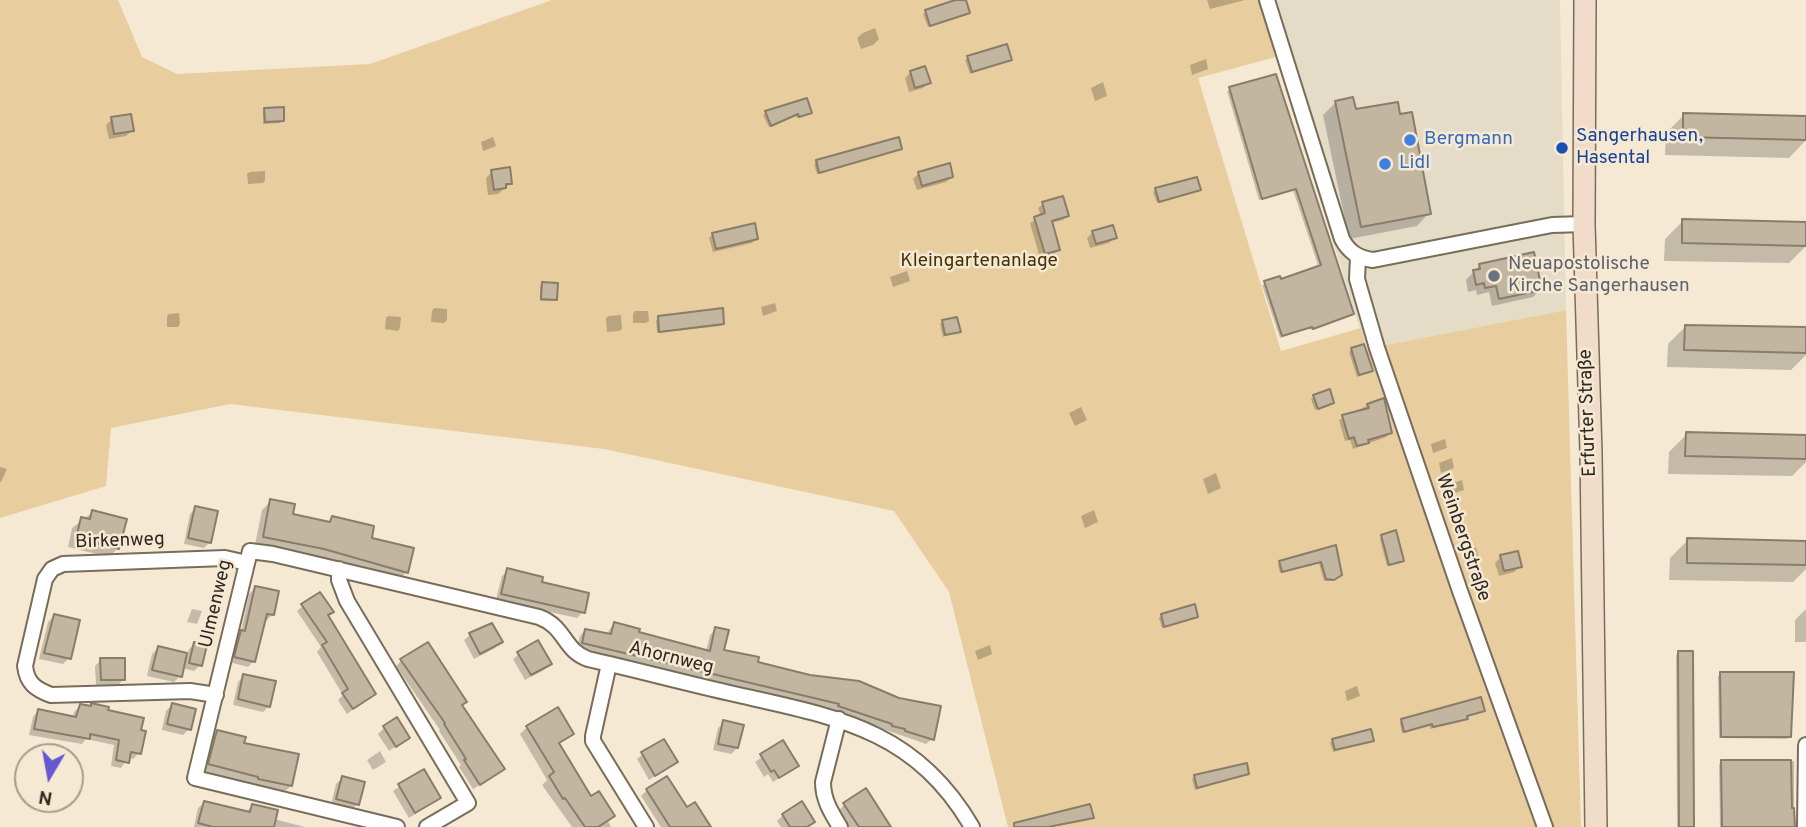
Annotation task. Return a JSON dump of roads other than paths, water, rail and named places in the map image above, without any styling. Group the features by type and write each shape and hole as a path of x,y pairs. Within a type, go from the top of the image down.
{"main road":[{"name":"Erfurter Straße","path":"1585,0 1584,224 1591,467 1596,827"}],"street":[{"path":"1267,0 1342,239 1346,247 1358,257 1380,260 1552,225 1584,224"},
{"name":"Weinbergstraße","path":"1358,257 1357,279 1377,348 1460,591 1545,827"},
{"name":"Ulmenweg","path":"339,569 250,551 195,778 397,827"},
{"name":"Birkenweg","path":"216,695 190,691 51,695 31,685 26,677 25,666 45,579 52,569 63,564 225,558 247,563"},
{"path":"339,569 339,580 347,601 468,803 427,827"},
{"name":"Ahornweg","path":"339,569 539,617 558,627 575,652 588,659 839,719 885,739 918,762 952,797 972,827"},
{"path":"609,664 593,741 646,827"},
{"path":"839,719 823,782 823,793 841,827"},
{"path":"1805,827 1806,744"}],"place":[{"name":"Bergmann","path":"1410,140"},
{"name":"Sangerhausen, Hasental","path":"1562,148"},
{"name":"Lidl","path":"1385,164"},
{"name":"Neuapostolische Kirche Sangerhausen","path":"1494,276"}],"park label":[{"name":"Kleingartenanlage","path":"979,262"}]}
